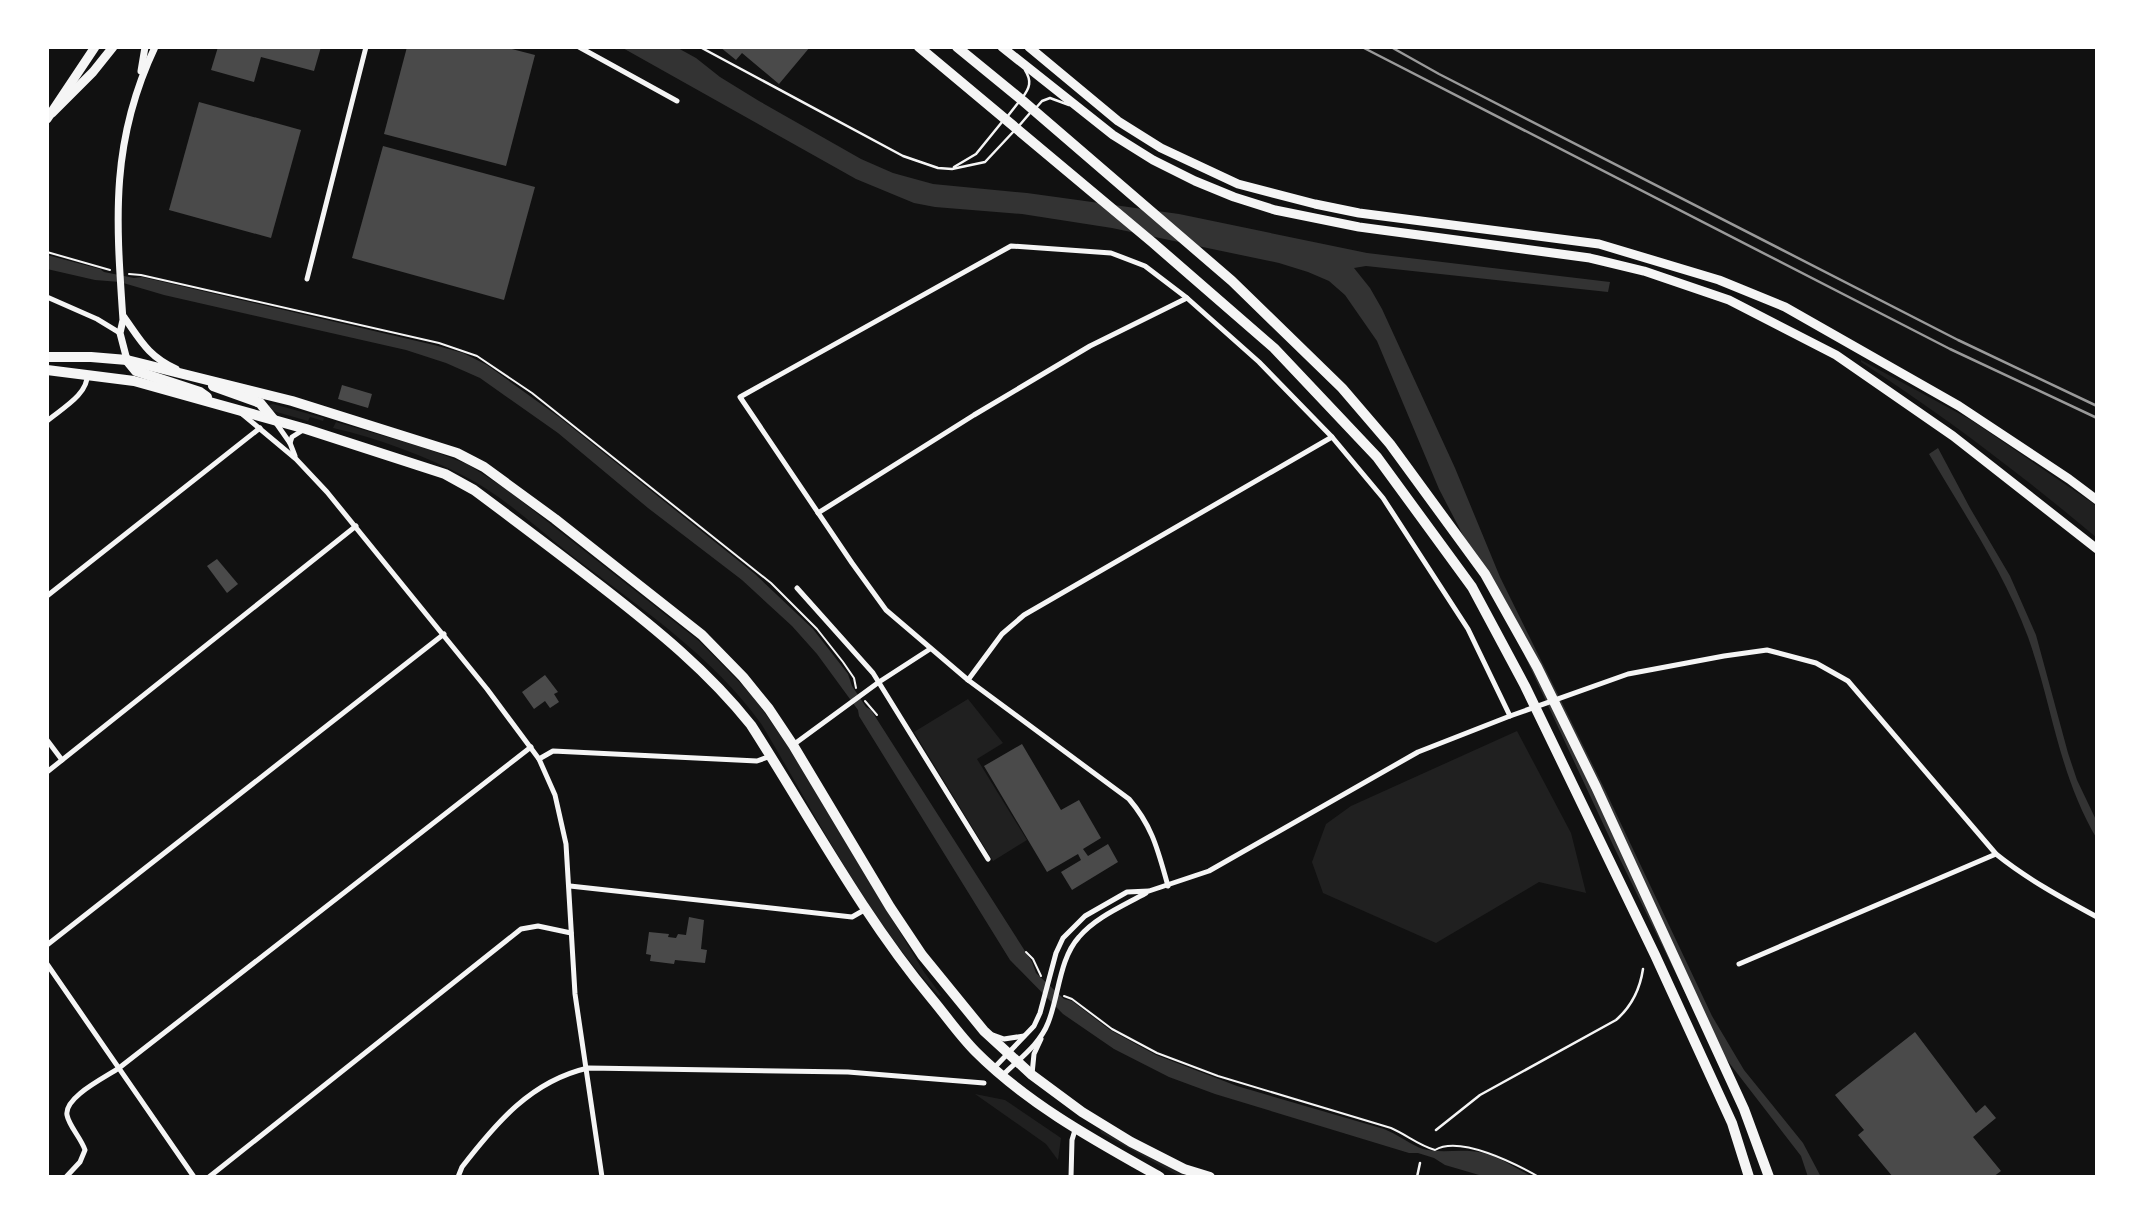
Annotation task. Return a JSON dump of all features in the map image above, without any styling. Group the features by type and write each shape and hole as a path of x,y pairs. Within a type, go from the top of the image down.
{"highway":[{"path":"919,47 1153,242 1274,348 1377,457 1472,587 1525,686 1682,1015 1731,1123 1749,1177"},
{"path":"957,47 1231,281 1342,388 1390,444 1485,573 1537,667 1602,799 1744,1109 1769,1177"},
{"path":"47,357 92,356 127,360 194,376 335,414 457,453 484,467 555,519 702,635 761,698 793,745 890,907 922,955 984,1031 1032,1075 1082,1112 1131,1142 1184,1169 1210,1177"},
{"path":"127,360 136,372 200,392 219,404"},
{"path":"47,370 134,381 273,419 445,474 474,490 684,653 727,695 751,725 866,909 922,988 961,1035 994,1068 1075,1130 1160,1177"},
{"path":"194,376 219,389 260,403 273,419"}],"main road":[{"path":"50,116 95,47"},
{"path":"50,116 113,47"},
{"path":"1002,47 1075,107 1153,160 1195,181 1275,210 1359,227 1590,258 1644,271 1729,300 1846,362 1953,436 2097,549"},
{"path":"1029,47 1118,121 1161,148 1238,184 1315,204 1359,212 1599,244 1719,280 1785,307 1959,406 2097,500"}],"street":[{"path":"127,360 120,333 123,317 118,184 128,116 140,79 155,47"},
{"path":"307,279 366,47"},
{"path":"579,47 677,101"},
{"path":"140,79 143,49"},
{"path":"1168,886 1154,836 1129,799 968,680 886,610 740,397 1011,246 1111,253 1145,266 1259,362 1332,437 1383,498 1468,629 1510,716"},
{"path":"47,297 97,319 120,333"},
{"path":"818,513 1090,346 1186,298"},
{"path":"123,317 149,353 160,361 194,376"},
{"path":"47,421 81,392 88,381 87,374"},
{"path":"235,409 296,459 356,526 444,634 538,759 555,795 562,822 570,886 575,994 602,1177"},
{"path":"273,419 290,443 296,459"},
{"path":"47,596 260,428"},
{"path":"290,443 297,432 306,429"},
{"path":"968,680 1002,635 1024,615 1332,437"},
{"path":"47,772 356,526"},
{"path":"797,588 878,682 988,859"},
{"path":"47,945 444,634"},
{"path":"793,745 878,682 930,649"},
{"path":"1003,1075 1024,1036 1034,1027 1063,939 1085,916 1127,892 1149,891 1209,871 1418,752 1510,716 1628,674 1746,652 1767,650 1816,663 1848,681 1996,854 2017,871 2097,917"},
{"path":"47,740 61,760"},
{"path":"65,1177 80,1162 85,1150 67,1116 73,1098 119,1069 531,747"},
{"path":"538,759 553,751 758,761 771,756"},
{"path":"1739,964 1996,854"},
{"path":"570,886 852,918 866,909"},
{"path":"1032,1075 1034,1054 1049,1021 1060,980 1077,939 1102,918 1149,891"},
{"path":"209,1177 521,929 538,926 571,933"},
{"path":"47,964 194,1177"},
{"path":"984,1031 1004,1038 1024,1036"},
{"path":"994,1068 1042,1037"},
{"path":"458,1177 462,1167 508,1112 548,1082 588,1068 848,1072 984,1083"},
{"path":"1071,1177 1072,1140 1075,1130"}],"lane":[{"path":"700,47 903,156 938,168 951,169 985,162 1042,102 1050,98 1075,107"},
{"path":"951,169 976,154 1029,89 1030,78 1019,61"},
{"path":"1436,1130 1480,1095 1616,1020 1632,1001 1643,970"},
{"path":"1417,1177 1420,1163"}],"path":[{"path":"47,252 115,271"},
{"path":"124,273 439,343 477,356 559,412 771,583 844,662 856,689 877,715"},
{"path":"1026,952 1045,980"},
{"path":"1061,995 1072,999 1112,1029 1170,1058 1218,1076 1391,1128 1419,1146 1436,1150 1442,1146 1487,1151 1539,1177"}],"shaded area":[{"path":"621,47 676,47 759,101 861,159 893,173 933,184 1027,193 1179,214 1367,253 1610,282 1608,292 1366,266 1354,268 1382,309 1455,468 1500,577 1712,1016 1744,1070 1803,1143 1821,1177 1808,1177 1801,1156 1703,1029 1518,641 1439,489 1377,341 1345,295 1329,281 1279,263 1112,228 1022,214 914,203 856,179"},
{"path":"47,255 104,272 142,277 434,345 463,353 487,365 559,417 755,574 813,629 848,674 852,686 871,710 1032,962 1036,973 1064,999 1072,1001 1110,1030 1156,1055 1237,1086 1384,1129 1423,1149 1489,1155 1533,1177 1486,1177 1445,1165 1418,1153 1409,1153 1215,1094 1169,1077 1114,1049 1063,1014 1010,960 859,716 858,710 817,654 792,626 742,580 648,508 558,433 480,378 406,350 164,295 120,282 95,280 47,269"},
{"path":"1861,360 1971,420 2097,506 2097,538 1982,446"},
{"path":"273,404 324,418 323,421 310,417 308,421 268,408"},
{"path":"336,422 425,448 467,464 506,489 699,641 752,695 786,743 924,972 941,995 939,996 913,965 865,899 762,725 698,654 519,512 478,484 416,454 333,428"},
{"path":"1938,448 2010,576 2036,635 2068,753 2077,780 2097,822 2097,839 2073,789 2028,637 1983,544 1929,454"},
{"path":"968,699 1003,743 977,759 1027,840 993,861 914,732"},
{"path":"1517,731 1571,833 1586,893 1539,882 1436,943 1323,893 1312,862 1326,824 1351,806"},
{"path":"975,1094 1005,1100 1061,1138 1058,1160 1046,1144"},
{"path":"1100,1129 1198,1177 1181,1177 1101,1133"}],"building":[{"path":"218,47 321,47 314,71 261,57 254,82 211,70"},
{"path":"407,47 504,47 535,55 506,166 384,134"},
{"path":"720,47 810,47 779,84 742,53 736,60"},
{"path":"199,102 301,130 271,238 169,210"},
{"path":"383,146 535,187 504,300 352,258"},
{"path":"342,385 372,394 368,408 338,399"},
{"path":"217,559 238,584 227,593 207,566"},
{"path":"545,675 558,692 554,694 559,702 550,708 545,701 534,709 522,692"},
{"path":"1022,744 1061,810 1079,800 1101,838 1083,849 1088,856 1108,844 1118,862 1072,890 1061,872 1081,860 1078,854 1047,872 984,766"},
{"path":"689,917 704,920 701,949 707,950 705,963 675,960 674,964 650,961 651,955 646,954 649,932 669,934 668,937 676,938 678,934 686,935"},
{"path":"1915,1032 1976,1113 1985,1105 1996,1118 1973,1137 2001,1171 1993,1177 1893,1177 1858,1135 1864,1130 1835,1095"}],"railway":[{"path":"1362,47 1950,349 2097,418"},
{"path":"1391,47 1958,340 2097,406"}]}
